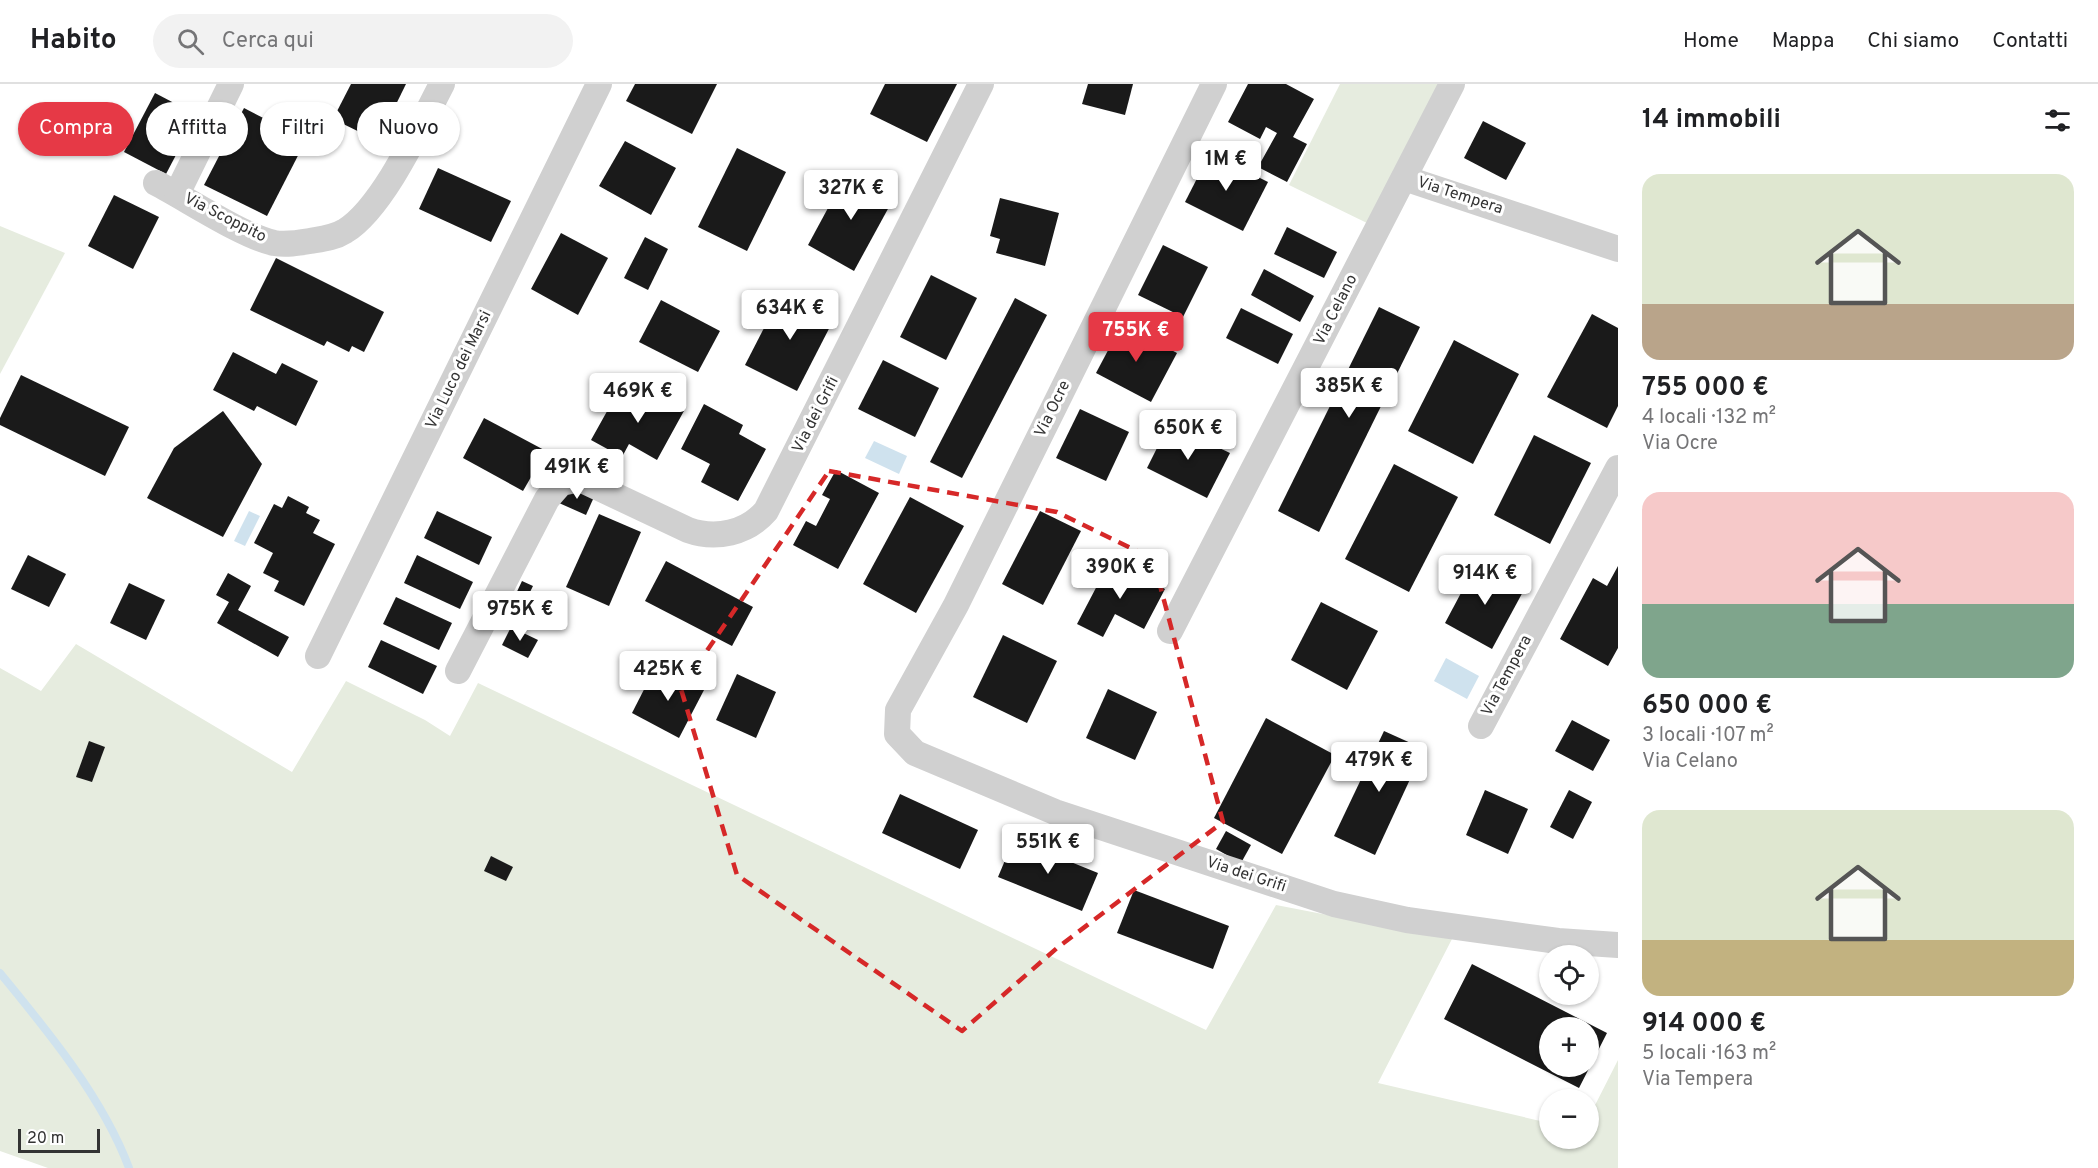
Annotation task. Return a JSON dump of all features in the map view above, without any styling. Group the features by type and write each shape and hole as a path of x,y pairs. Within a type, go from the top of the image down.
{"street":[{"name":"Via Scoppito","path":"231,84 166,189 255,236 273,243 292,244 337,235 356,224 371,206 409,147 441,84"},
{"name":"Via Luco dei Marsi","path":"318,656 599,84"},
{"name":"Via dei Grifi","path":"458,671 547,499 561,483 580,479 688,530 707,535 740,530 760,518 772,503 981,84"},
{"name":"Via Ocre","path":"897,735 898,710 956,605 1214,84"},
{"name":"Via Celano","path":"1170,631 1452,84"},
{"name":"Via Tempera","path":"1404,178 1618,249"},
{"name":"Via Tempera","path":"1481,726 1618,468"},
{"name":"Via dei Grifi","path":"897,735 915,753 1055,812 1334,904 1407,920 1558,941 1618,945"}],"highlighted area":[{"path":"829,471 1057,512 1153,559 1223,822 1057,948 962,1031 737,875 681,689"}],"shaded area":[{"path":"1340,84 1438,84 1369,224 1289,185"},
{"path":"0,226 65,253 0,374"},
{"path":"76,644 292,772 346,681 425,720 450,736 478,683 1206,1030 1276,905 1452,939 1378,1083 1539,1121 1539,1149 1599,1149 1599,1097 1618,1060 1618,1168 48,1168 0,1151 0,668 41,691"}],"water":[{"path":"874,441 907,456 899,474 865,458"},
{"path":"249,511 260,516 245,546 234,541"},
{"path":"1446,658 1479,676 1467,699 1434,681"}],"building":[{"path":"351,84 406,84 397,102 357,102 357,131 345,125 345,102 342,102"},
{"path":"635,84 717,84 692,134 626,101"},
{"path":"885,84 957,84 927,142 870,114"},
{"path":"1088,84 1133,84 1125,115 1082,104"},
{"path":"1248,84 1286,84 1314,99 1293,137 1307,144 1287,182 1258,167 1277,133 1266,127 1260,139 1228,122"},
{"path":"155,93 172,102 150,102"},
{"path":"146,110 146,156 175,156 166,174 132,156 134,156 134,133"},
{"path":"248,110 260,116 260,156 298,156 267,216 204,185 219,156 248,156"},
{"path":"1483,121 1526,143 1506,180 1464,158"},
{"path":"625,141 676,168 651,215 599,186"},
{"path":"737,148 786,172 747,251 698,227"},
{"path":"1210,153 1268,182 1243,231 1185,202"},
{"path":"438,168 511,201 491,242 419,209"},
{"path":"848,171 895,196 854,271 808,245"},
{"path":"114,195 159,217 133,269 88,246"},
{"path":"1000,198 1059,213 1045,266 996,253 1000,239 990,236"},
{"path":"1287,227 1337,252 1324,278 1274,254"},
{"path":"561,233 608,258 578,315 531,289"},
{"path":"645,237 668,249 648,290 624,278"},
{"path":"1163,245 1208,267 1183,317 1138,295"},
{"path":"276,258 384,312 364,352 352,346 349,352 327,341 324,346 250,310"},
{"path":"1264,269 1314,296 1300,322 1251,295"},
{"path":"931,275 977,298 946,360 900,337"},
{"path":"783,291 835,317 797,391 745,365"},
{"path":"1015,298 1047,315 962,478 930,462"},
{"path":"661,300 720,331 698,372 639,342"},
{"path":"1379,307 1420,327 1319,532 1278,511"},
{"path":"1241,308 1293,334 1278,364 1226,338"},
{"path":"1592,314 1618,328 1618,406 1607,428 1547,397"},
{"path":"1122,324 1177,353 1151,402 1096,373"},
{"path":"1454,340 1519,374 1473,464 1408,431"},
{"path":"233,352 276,374 282,363 318,381 296,426 257,406 254,411 213,390"},
{"path":"883,360 939,388 915,437 858,409"},
{"path":"21,375 129,427 105,476 0,425 0,418"},
{"path":"620,388 646,402 652,391 685,409 657,460 629,444 622,457 591,440"},
{"path":"704,404 743,425 739,434 766,449 738,501 701,482 710,464 681,449"},
{"path":"1080,409 1129,432 1106,481 1056,458"},
{"path":"223,411 262,464 223,537 147,498 174,448"},
{"path":"484,418 546,451 523,491 463,458"},
{"path":"1169,424 1230,453 1207,498 1147,468"},
{"path":"1534,435 1591,463 1550,544 1494,515"},
{"path":"1394,464 1458,497 1409,592 1345,559"},
{"path":"836,470 879,493 838,569 793,545 806,521 816,526 830,499 822,495"},
{"path":"568,485 594,497 586,515 559,503"},
{"path":"288,496 309,507 306,513 320,520 313,533 335,544 304,606 274,591 279,581 263,573 273,553 254,543 274,504 282,508"},
{"path":"910,497 964,526 916,613 863,584"},
{"path":"437,511 492,537 479,565 424,538"},
{"path":"1040,511 1081,531 1043,605 1002,584"},
{"path":"599,514 641,532 609,606 566,587"},
{"path":"28,555 66,574 49,607 11,589"},
{"path":"417,555 473,582 460,609 404,583"},
{"path":"666,561 753,607 732,646 645,601"},
{"path":"1110,561 1165,589 1144,629 1115,614 1103,637 1077,624"},
{"path":"1477,563 1525,588 1492,649 1445,623"},
{"path":"1618,566 1618,648 1608,666 1560,639 1593,578 1607,586"},
{"path":"228,573 251,586 238,610 289,637 278,657 217,623 229,602 216,595"},
{"path":"522,581 533,586 530,592 541,597 535,610 513,600"},
{"path":"129,583 165,600 146,640 110,623"},
{"path":"396,597 452,623 439,650 383,624"},
{"path":"1321,602 1378,631 1347,690 1291,660"},
{"path":"511,627 538,640 528,658 502,645"},
{"path":"1003,635 1057,661 1027,723 973,697"},
{"path":"381,640 437,666 423,694 368,667"},
{"path":"656,666 704,690 679,738 632,713"},
{"path":"737,674 776,692 756,738 716,720"},
{"path":"1108,689 1157,712 1135,760 1086,738"},
{"path":"1266,718 1335,755 1282,854 1214,818"},
{"path":"1572,720 1610,740 1593,771 1555,751"},
{"path":"1384,731 1424,749 1375,855 1334,836"},
{"path":"89,741 105,747 92,782 76,777"},
{"path":"1485,790 1528,809 1508,854 1466,835"},
{"path":"1569,790 1592,802 1573,839 1550,827"},
{"path":"900,794 978,830 960,869 882,833"},
{"path":"1226,831 1251,845 1241,863 1216,849"},
{"path":"1014,839 1098,873 1082,911 998,877"},
{"path":"491,856 513,867 506,881 484,871"},
{"path":"1134,890 1229,926 1213,969 1117,933"},
{"path":"1472,964 1539,998 1539,1005 1552,1005 1576,1017 1539,1017 1539,1068 1444,1019"},
{"path":"1599,1029 1607,1033 1599,1049"},
{"path":"1557,1077 1585,1077 1579,1088"}],"waterway":[{"path":"0,973 55,1041 89,1091 118,1142 129,1168"}]}
